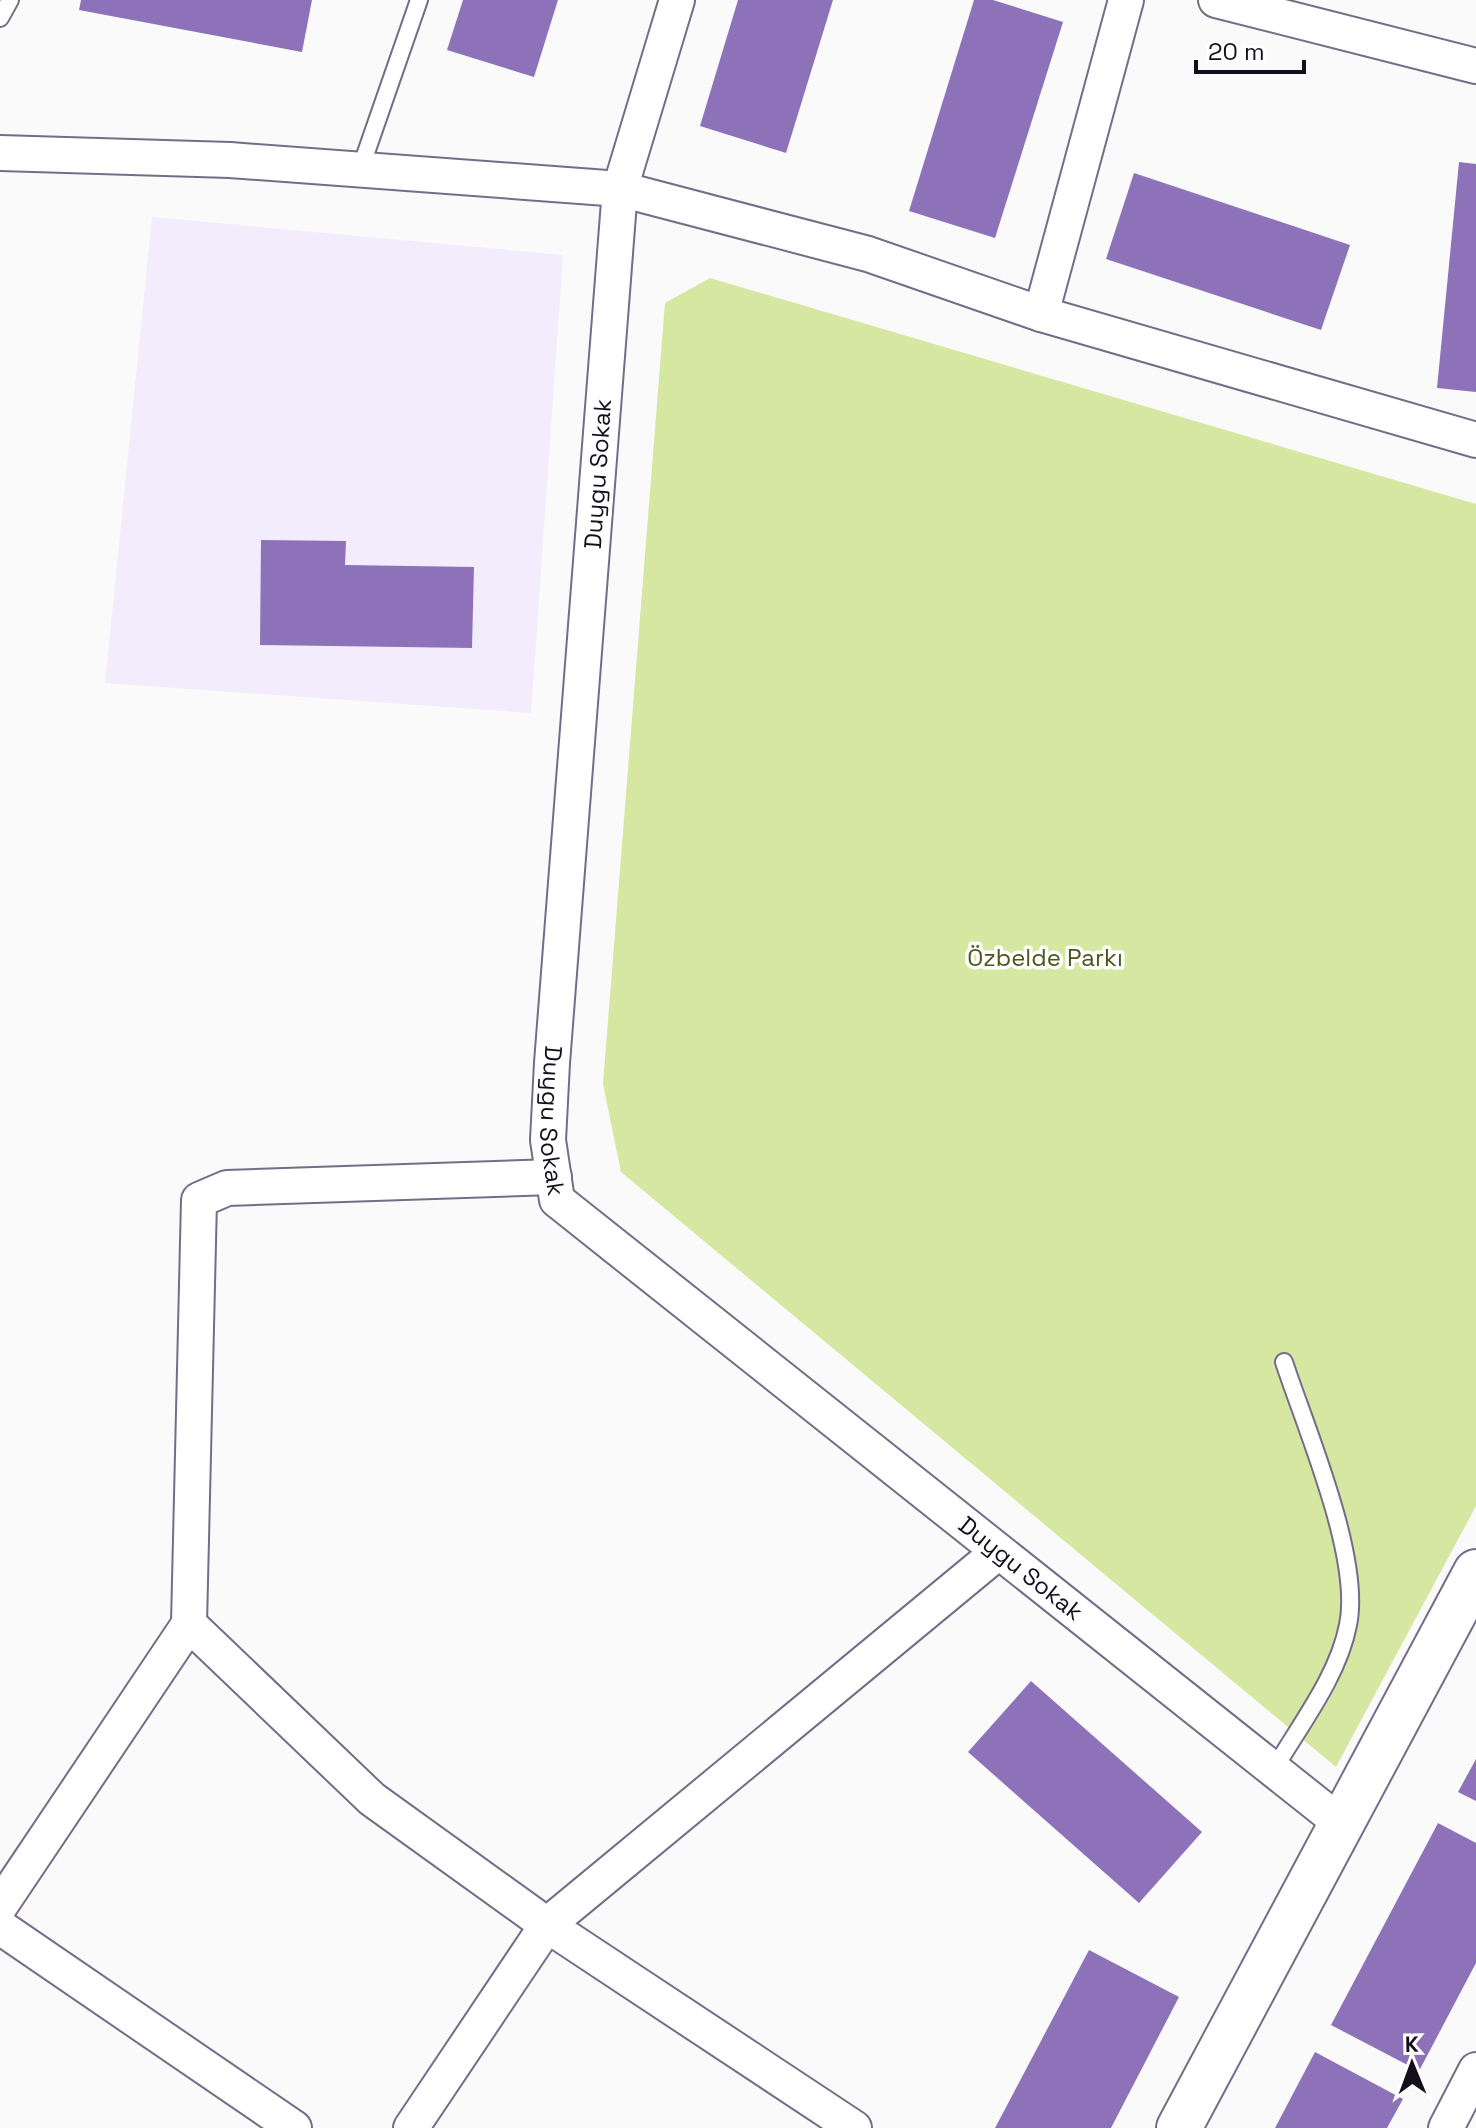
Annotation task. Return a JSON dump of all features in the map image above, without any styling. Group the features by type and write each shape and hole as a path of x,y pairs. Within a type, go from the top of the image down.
{"street":[{"name":"Duygu Sokak","path":"677,0 620,189 552,1063 548,1140 557,1200 997,1553 1342,1824"},
{"path":"1041,314 1126,0"},
{"path":"1216,0 1476,66"},
{"path":"0,153 230,160 620,189 868,254 1041,314 1476,440"},
{"path":"0,1906 189,1624 199,1200 227,1188 554,1177"},
{"path":"411,2128 547,1925 997,1553"},
{"path":"1179,2128 1476,1572"},
{"path":"189,1624 372,1799 547,1925 854,2128"},
{"path":"0,1927 294,2128"},
{"path":"1446,2128 1476,2070"}],"lane":[{"path":"0,18 10,0"},
{"path":"360,170 419,0"},
{"path":"1273,1771 1331,1670 1348,1626 1351,1592 1346,1552 1284,1362"}],"shaded area":[{"path":"152,217 563,255 531,713 105,683"}],"green space":[{"name":"Özbelde Parkı","path":"710,278 1476,504 1476,1506 1336,1767 621,1172 603,1084 665,303"}],"building":[{"path":"81,0 312,0 302,52 79,10"},
{"path":"463,0 558,0 534,77 447,50"},
{"path":"738,0 833,0 786,153 700,126"},
{"path":"974,0 993,0 1063,22 995,238 909,211"},
{"path":"1459,162 1476,164 1476,392 1437,388"},
{"path":"1134,173 1350,245 1321,330 1106,259"},
{"path":"261,540 346,541 345,565 474,567 472,648 260,645"},
{"path":"1031,1681 1202,1832 1139,1903 968,1752"},
{"path":"1476,1759 1476,1801 1458,1792"},
{"path":"1438,1823 1476,1843 1476,1963 1419,2071 1331,2025"},
{"path":"1089,1950 1179,1997 1111,2128 995,2128"},
{"path":"1315,2052 1403,2099 1387,2128 1275,2128"}]}
